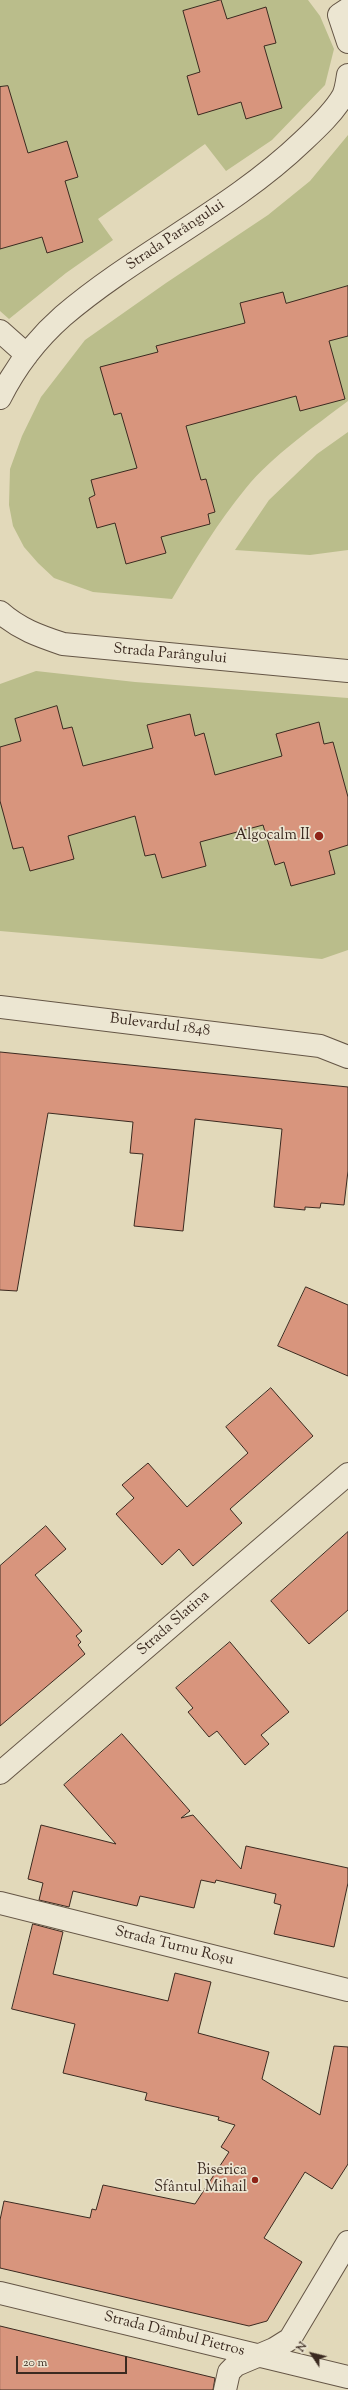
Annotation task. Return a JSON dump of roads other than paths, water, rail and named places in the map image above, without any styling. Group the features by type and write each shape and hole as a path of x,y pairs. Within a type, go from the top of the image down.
{"street":[{"path":"348,9 339,15 348,42"},
{"name":"Strada Parângului","path":"0,398 27,355 63,317 143,256 247,188 285,158 317,127 344,95 348,75"},
{"path":"0,332 27,355"},
{"name":"Strada Parângului","path":"0,612 13,624 32,634 63,644 348,671"},
{"name":"Bulevardul 1848","path":"0,1007 320,1046 348,1057"},
{"name":"Bulevardul 1848","path":"320,1046 348,1040"},
{"name":"Strada Slatina","path":"0,1773 348,1474"},
{"name":"Strada Turnu Roșu","path":"0,1903 348,1990"},
{"path":"225,2390 229,2372 236,2365 259,2356 290,2339 348,2242"},
{"name":"Strada Dâmbul Pietros","path":"0,2293 348,2377"}],"place":[{"name":"Algocalm II","path":"319,836"},
{"name":"Biserica Sfântul Mihail","path":"255,2180"}]}
